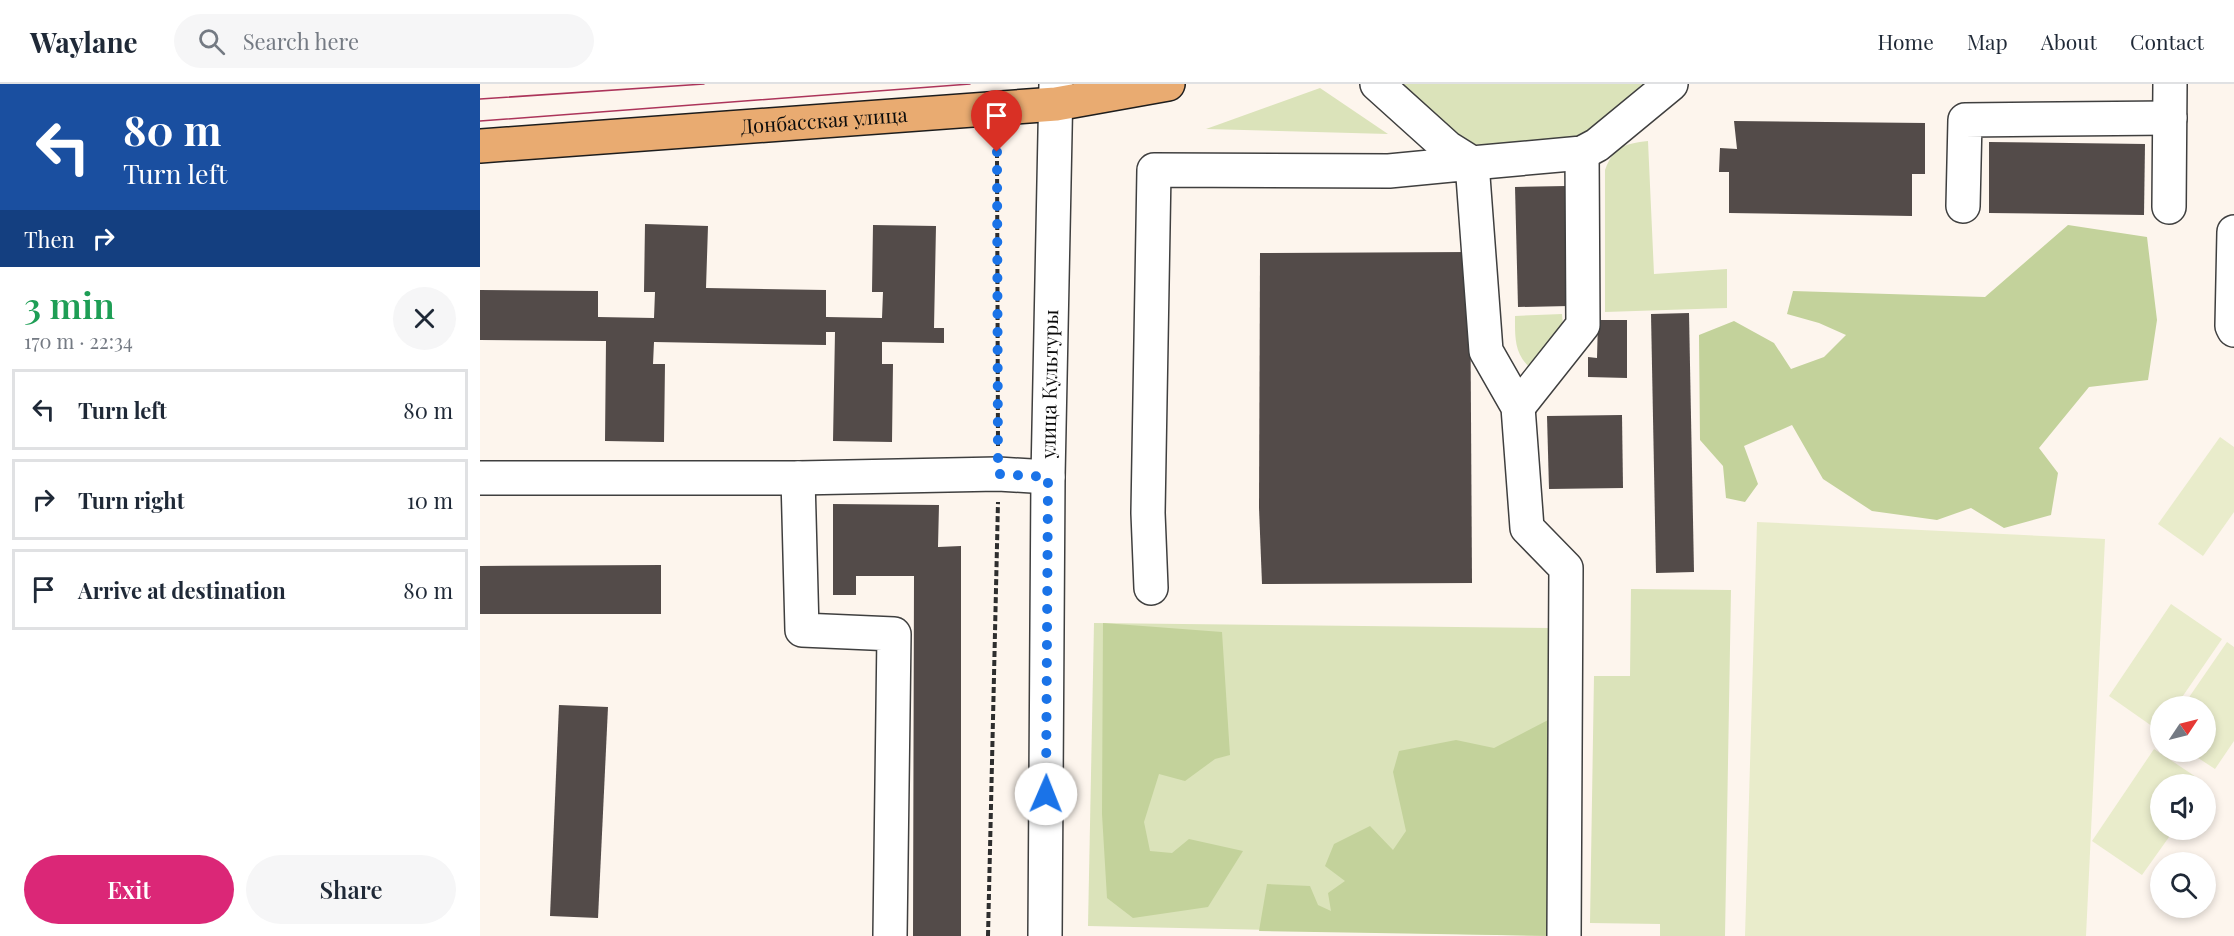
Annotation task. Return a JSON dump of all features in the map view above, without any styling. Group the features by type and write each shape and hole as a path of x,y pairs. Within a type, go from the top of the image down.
{"main road":[{"name":"Донбасская улица","path":"480,146 1168,84"}],"street":[{"path":"1377,84 1448,148 1472,163"},
{"path":"1151,588 1148,513 1154,170 1389,171 1582,153 1597,146 1671,84"},
{"path":"2169,207 2170,84"},
{"name":"улица Культуры","path":"1045,936 1048,477 1056,94"},
{"path":"1963,206 1965,120 2170,118"},
{"path":"1518,407 1583,325 1582,153"},
{"path":"1472,163 1486,351 1518,407 1527,528 1566,568 1564,936"},
{"path":"2234,232 2232,326 2234,330"},
{"path":"480,478 798,478 998,474 1048,477"},
{"path":"798,478 802,630 894,634 890,936"}],"path":[{"path":"988,936 998,474 997,152"}],"green space":[{"path":"1394,84 1648,84 1605,124 1565,142 1468,145"},
{"path":"1320,88 1388,134 1206,129"},
{"path":"1648,141 1654,274 1727,269 1727,308 1605,312 1605,170 1616,151 1632,143"},
{"path":"2068,225 2147,237 2157,320 2148,380 2089,387 2039,448 2058,473 2051,515 2004,528 1971,508 1937,520 1872,511 1823,479 1792,425 1744,446 1758,484 1745,502 1726,498 1723,466 1700,440 1699,335 1734,321 1774,343 1791,369 1824,357 1846,335 1819,323 1787,314 1793,291 1985,297"},
{"path":"1562,314 1564,338 1530,368 1518,350 1515,316"},
{"path":"2220,437 2234,447 2234,512 2203,556 2158,524"},
{"path":"1757,522 2105,539 2086,936 1745,936"},
{"path":"1631,589 1731,590 1725,936 1660,936 1660,924 1590,923 1594,676 1630,676"},
{"path":"2171,604 2222,639 2183,696 2150,696 2150,725 2109,696"},
{"path":"1094,623 1550,628 1550,936 1088,926"},
{"path":"1103,623 1222,632 1230,755 1215,759 1185,781 1159,774 1144,822 1150,851 1172,853 1189,839 1243,851 1208,907 1133,918 1107,898 1102,814"},
{"path":"2227,642 2234,647 2234,741 2215,769 2204,762 2216,762 2216,696 2190,696"},
{"path":"1550,719 1550,936 1259,931 1267,884 1310,886 1318,905 1331,911 1328,893 1345,881 1325,866 1334,844 1370,826 1393,850 1406,831 1393,772 1399,751 1456,740 1494,748"},
{"path":"2150,755 2150,762 2174,762 2192,774 2150,774 2150,840 2167,840 2158,852 2150,852 2150,864 2142,875 2092,841"}],"building":[{"path":"1734,121 1925,123 1925,174 1912,174 1912,216 1729,213 1729,172 1719,172 1720,148 1737,149"},
{"path":"1989,142 2145,144 2144,215 1989,213"},
{"path":"1566,186 1569,306 1518,307 1515,187"},
{"path":"645,224 708,226 706,288 826,290 826,317 882,318 883,292 872,292 873,225 936,226 934,328 944,328 944,343 882,342 882,364 893,364 892,442 833,441 835,332 826,332 826,345 654,342 653,364 665,364 664,442 605,441 606,341 480,340 480,290 598,291 598,317 654,318 655,292 644,292"},
{"path":"1470,252 1472,583 1262,584 1259,508 1260,253"},
{"path":"1689,313 1694,572 1656,573 1651,314"},
{"path":"1598,320 1627,320 1627,378 1588,377 1588,357 1597,358"},
{"path":"1622,415 1623,488 1549,489 1547,416"},
{"path":"833,504 939,505 938,547 961,546 961,936 913,936 914,576 856,576 856,595 833,595"},
{"path":"661,565 661,614 480,614 480,566"},
{"path":"559,705 608,707 598,918 550,916"}],"tram line":[{"path":"480,99 704,84"},
{"path":"480,121 970,84"}],"route":[{"path":"997,152 998,474 1048,477 1046,794"}]}
